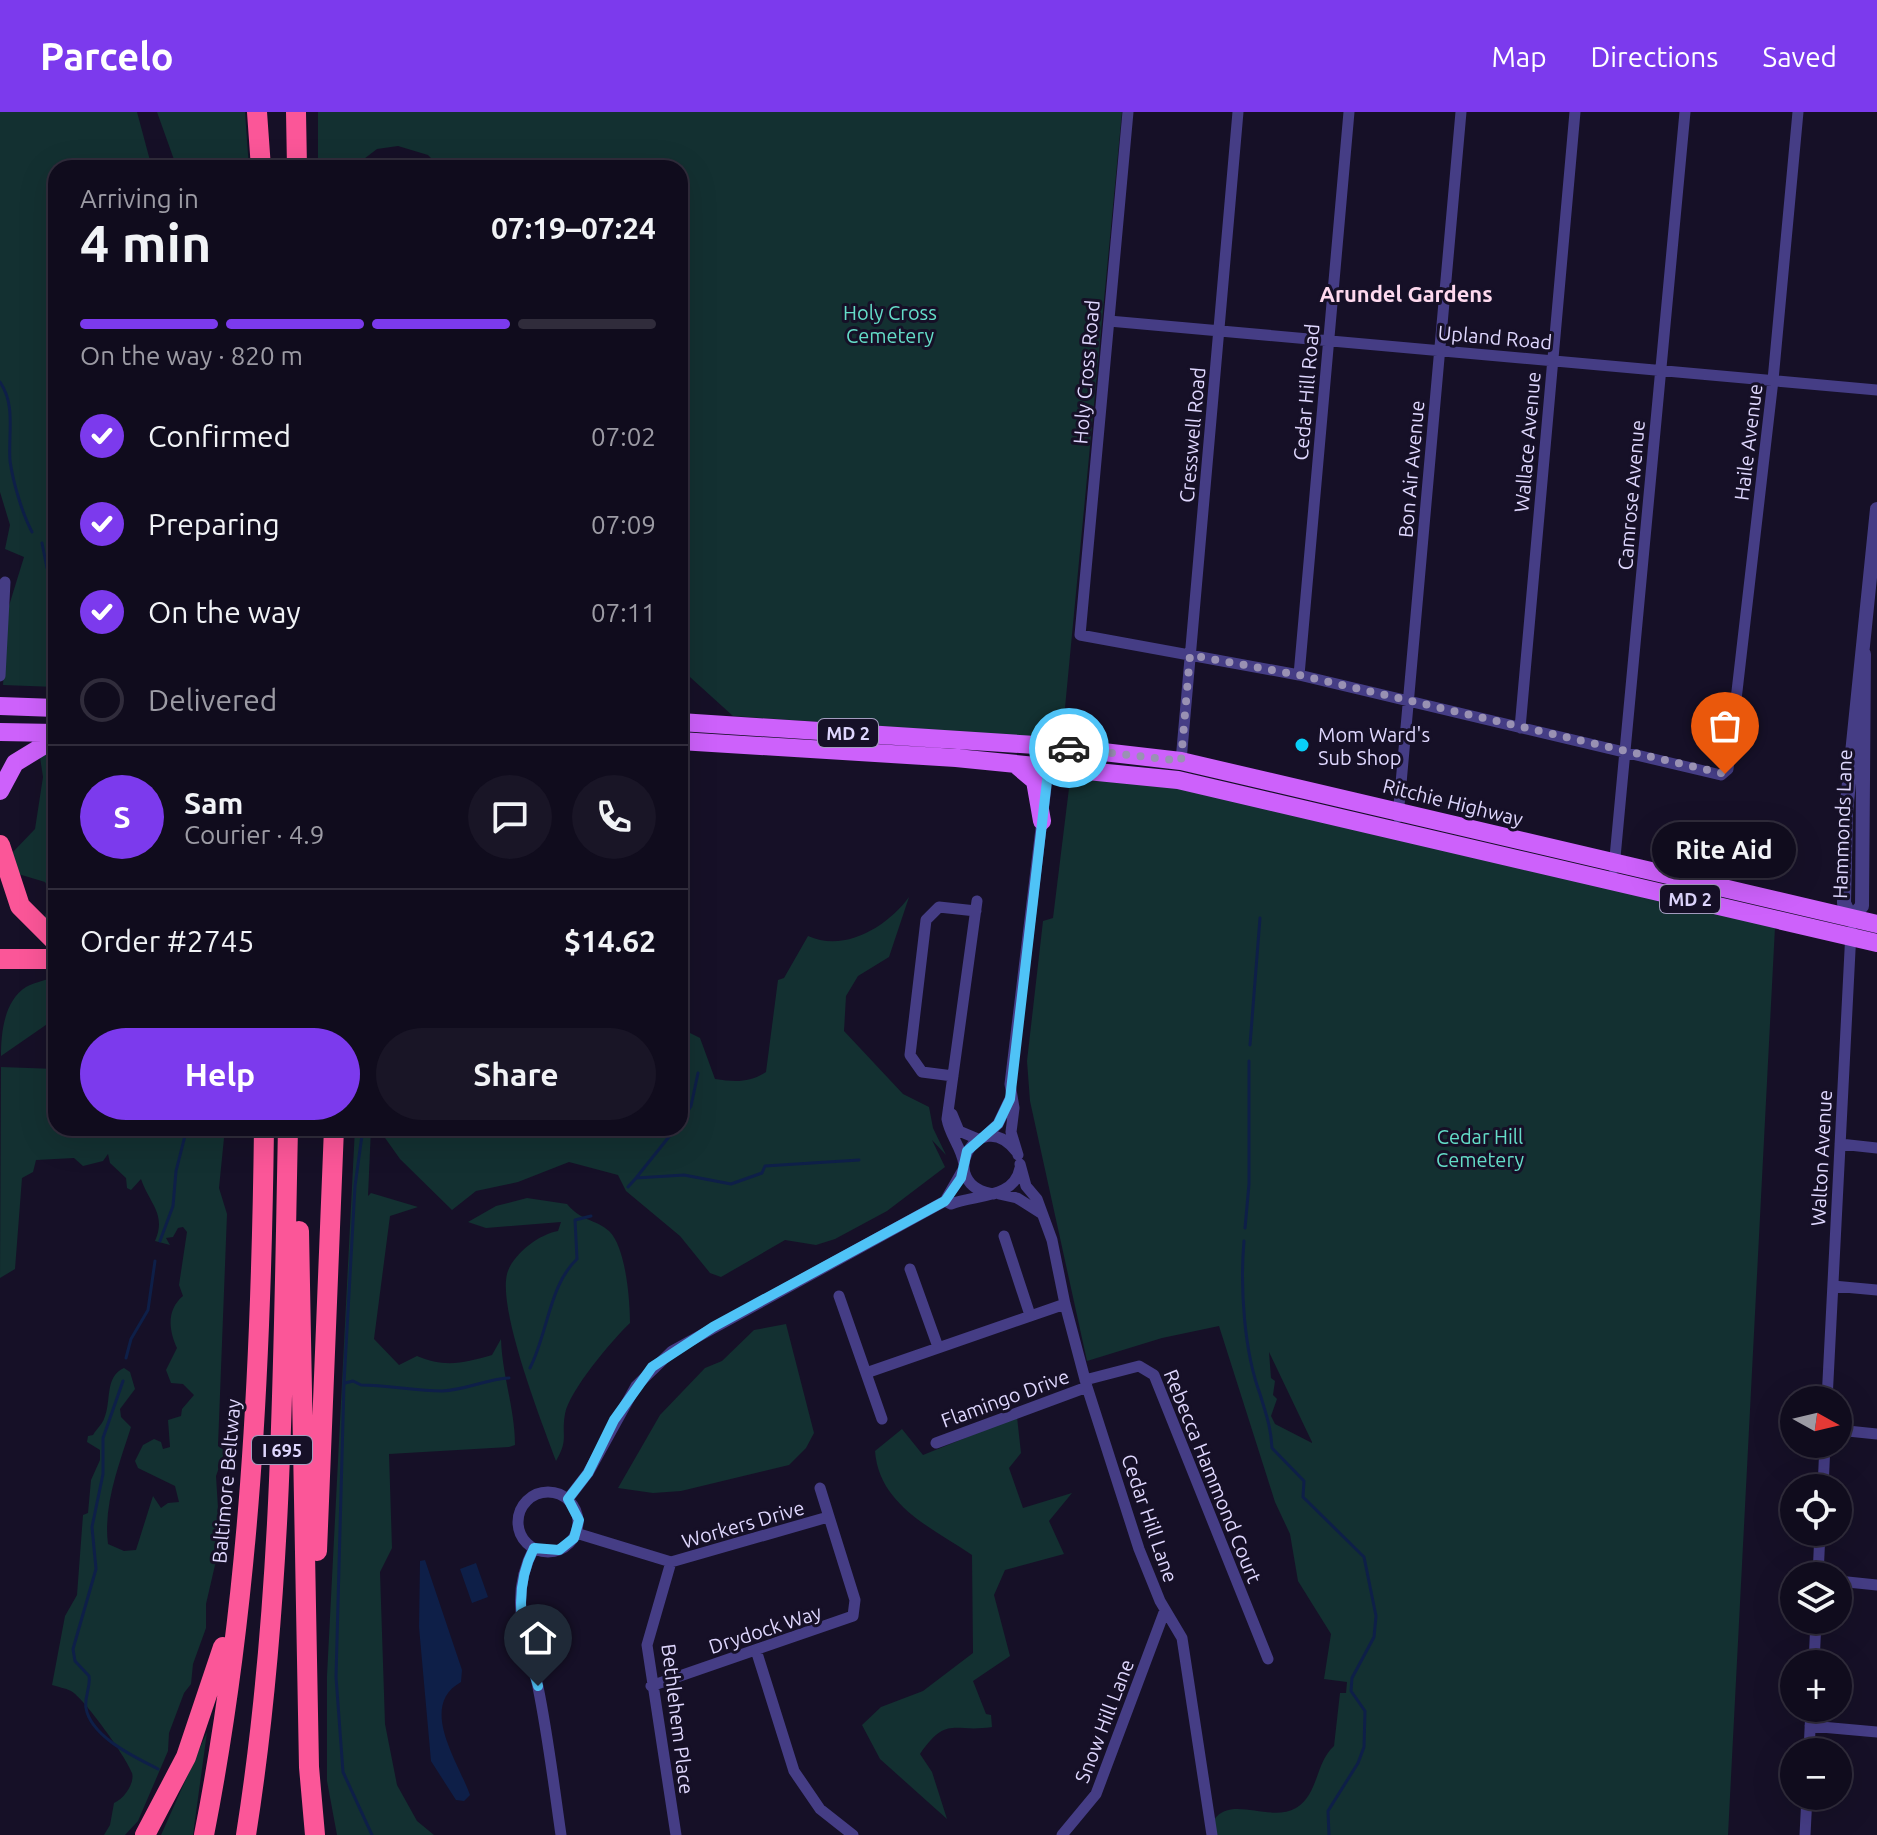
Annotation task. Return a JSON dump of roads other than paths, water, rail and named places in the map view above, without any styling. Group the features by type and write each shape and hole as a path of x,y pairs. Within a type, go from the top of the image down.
{"highway":[{"path":"257,112 260,160"},
{"path":"269,112 270,160"},
{"path":"296,112 297,160"},
{"path":"0,845 12,891 20,906 48,934"},
{"path":"0,959 48,959"},
{"name":"Baltimore Beltway","path":"204,1835 230,1674 251,1501 261,1324 264,1136"},
{"name":"I 695","path":"246,1835 265,1695 280,1503 288,1136"},
{"path":"295,1136 309,1767 315,1835"},
{"path":"309,1767 334,1136"},
{"path":"145,1835 186,1757 211,1690 227,1628 251,1501"}],"main road":[{"path":"0,706 48,708"},
{"name":"Ritchie Highway","path":"688,723 1051,746 1181,761 1399,811 1613,872"},
{"path":"0,732 48,735"},
{"path":"0,791 15,763 48,741"},
{"name":"Ritchie Highway","path":"688,742 1049,765 1178,780 1397,830 1613,872 1851,928 1877,943"},
{"path":"1013,763 1035,781 1042,821"},
{"name":"Ritchie Highway","path":"1851,928 1877,924"}],"street":[{"name":"Holy Cross Road","path":"1128,112 1080,635 1190,655"},
{"name":"Cresswell Road","path":"1181,761 1238,112"},
{"name":"Cedar Hill Road","path":"1299,675 1349,112"},
{"name":"Bon Air Avenue","path":"1397,830 1461,112"},
{"name":"Wallace Avenue","path":"1520,728 1575,112"},
{"name":"Camrose Avenue","path":"1613,872 1685,112"},
{"name":"Haile Avenue","path":"1625,752 1725,774 1773,380 1798,112"},
{"name":"Upland Road","path":"1109,321 1877,390"},
{"name":"Hammonds Lane","path":"1851,928 1844,903 1846,812 1877,509"},
{"path":"0,676 5,582"},
{"name":"Hammonds Lane","path":"1851,928 1862,906 1864,654"},
{"path":"1190,655 1299,675 1625,752"},
{"name":"Cedar Hill Lane","path":"1051,746 1010,1099 1014,1108 1011,1132 1026,1186 1037,1199 1052,1240 1086,1383 1142,1556 1185,1649 1212,1835"},
{"path":"1853,748 1859,759 1858,800 1864,811"},
{"path":"1846,812 1855,820 1858,845 1863,851"},
{"path":"953,1076 922,1072 916,1068 910,1055 926,920 939,907 976,906 953,1076 949,1105 950,1134 961,1150 964,1166 976,1188 1017,1198 1041,1213"},
{"name":"Walton Avenue","path":"1828,1386 1851,928"},
{"path":"568,1499 588,1473 614,1420 652,1367 713,1327 945,1201 964,1166 967,1151 998,1124 1010,1099"},
{"path":"945,1201 951,1204 973,1195 996,1194 1015,1181 1019,1160 1003,1140 981,1138 957,1128 949,1105"},
{"path":"1840,1144 1877,1148"},
{"path":"1004,1236 1030,1315"},
{"path":"910,1269 938,1347"},
{"path":"1833,1286 1877,1290"},
{"path":"839,1296 882,1419"},
{"path":"866,1373 1065,1304"},
{"name":"Rebecca Hammond Court","path":"1086,1383 1139,1366 1154,1375 1268,1659"},
{"name":"Flamingo Drive","path":"936,1443 1086,1383"},
{"path":"1852,1431 1877,1434"},
{"name":"Drydock Way","path":"651,1686 853,1616 855,1600 820,1488"},
{"path":"547,1491 568,1499 577,1511 576,1533 559,1550 534,1548 520,1533 518,1523 523,1505 529,1498 547,1491"},
{"name":"Workers Drive","path":"576,1533 671,1562 828,1517"},
{"path":"534,1548 526,1564 522,1585 520,1626 538,1686 561,1835"},
{"name":"Bethlehem Place","path":"671,1562 647,1645 676,1835"},
{"path":"1852,1582 1877,1585"},
{"name":"Snow Hill Lane","path":"1062,1835 1096,1794 1165,1610"},
{"path":"756,1650 794,1771 820,1809 853,1835"},
{"path":"1810,1722 1810,1738"},
{"path":"1810,1726 1877,1732"},
{"path":"1805,1835 1806,1810"}],"water":[{"path":"425,1560 462,1670 461,1682 449,1692 443,1705 442,1719 445,1735 470,1795 464,1801 456,1800 431,1761 419,1627 420,1561"},
{"path":"476,1563 488,1597 472,1603 460,1569"}],"waterway":[{"path":"0,382 10,410 13,478 32,532"},
{"path":"42,543 48,569"},
{"path":"1250,1045 1260,918"},
{"path":"1245,1228 1249,1184 1249,1061"},
{"path":"688,1111 698,1073"},
{"path":"160,1241 173,1206 176,1171 185,1136"},
{"path":"362,1136 355,1186 344,1383 336,1677 343,1772 372,1835"},
{"path":"636,1178 670,1136"},
{"path":"628,1187 636,1178 684,1175 731,1184 762,1173 765,1166 859,1160"},
{"path":"530,1368 560,1282 577,1259 575,1220 591,1216"},
{"path":"1244,1241 1243,1298 1247,1339 1272,1448 1304,1481 1303,1497 1364,1557 1376,1616 1374,1637 1352,1678 1351,1691 1365,1711 1364,1747 1358,1763 1328,1811 1329,1835"},
{"path":"126,1358 131,1339 148,1310 155,1261"},
{"path":"345,1383 353,1381 361,1385 442,1391 509,1378"},
{"path":"123,1381 103,1438 103,1474 92,1527 96,1569 73,1649 75,1661 89,1676 86,1708 96,1728 115,1745 158,1769"}],"place":[{"name":"Mom Ward's Sub Shop","path":"1302,745"},
{"name":"Rite Aid","path":"1725,774"}],"district":[{"name":"Arundel Gardens","path":"1406,293"}],"park label":[{"name":"Holy Cross Cemetery","path":"890,324"},
{"name":"Cedar Hill Cemetery","path":"1480,1148"}]}
